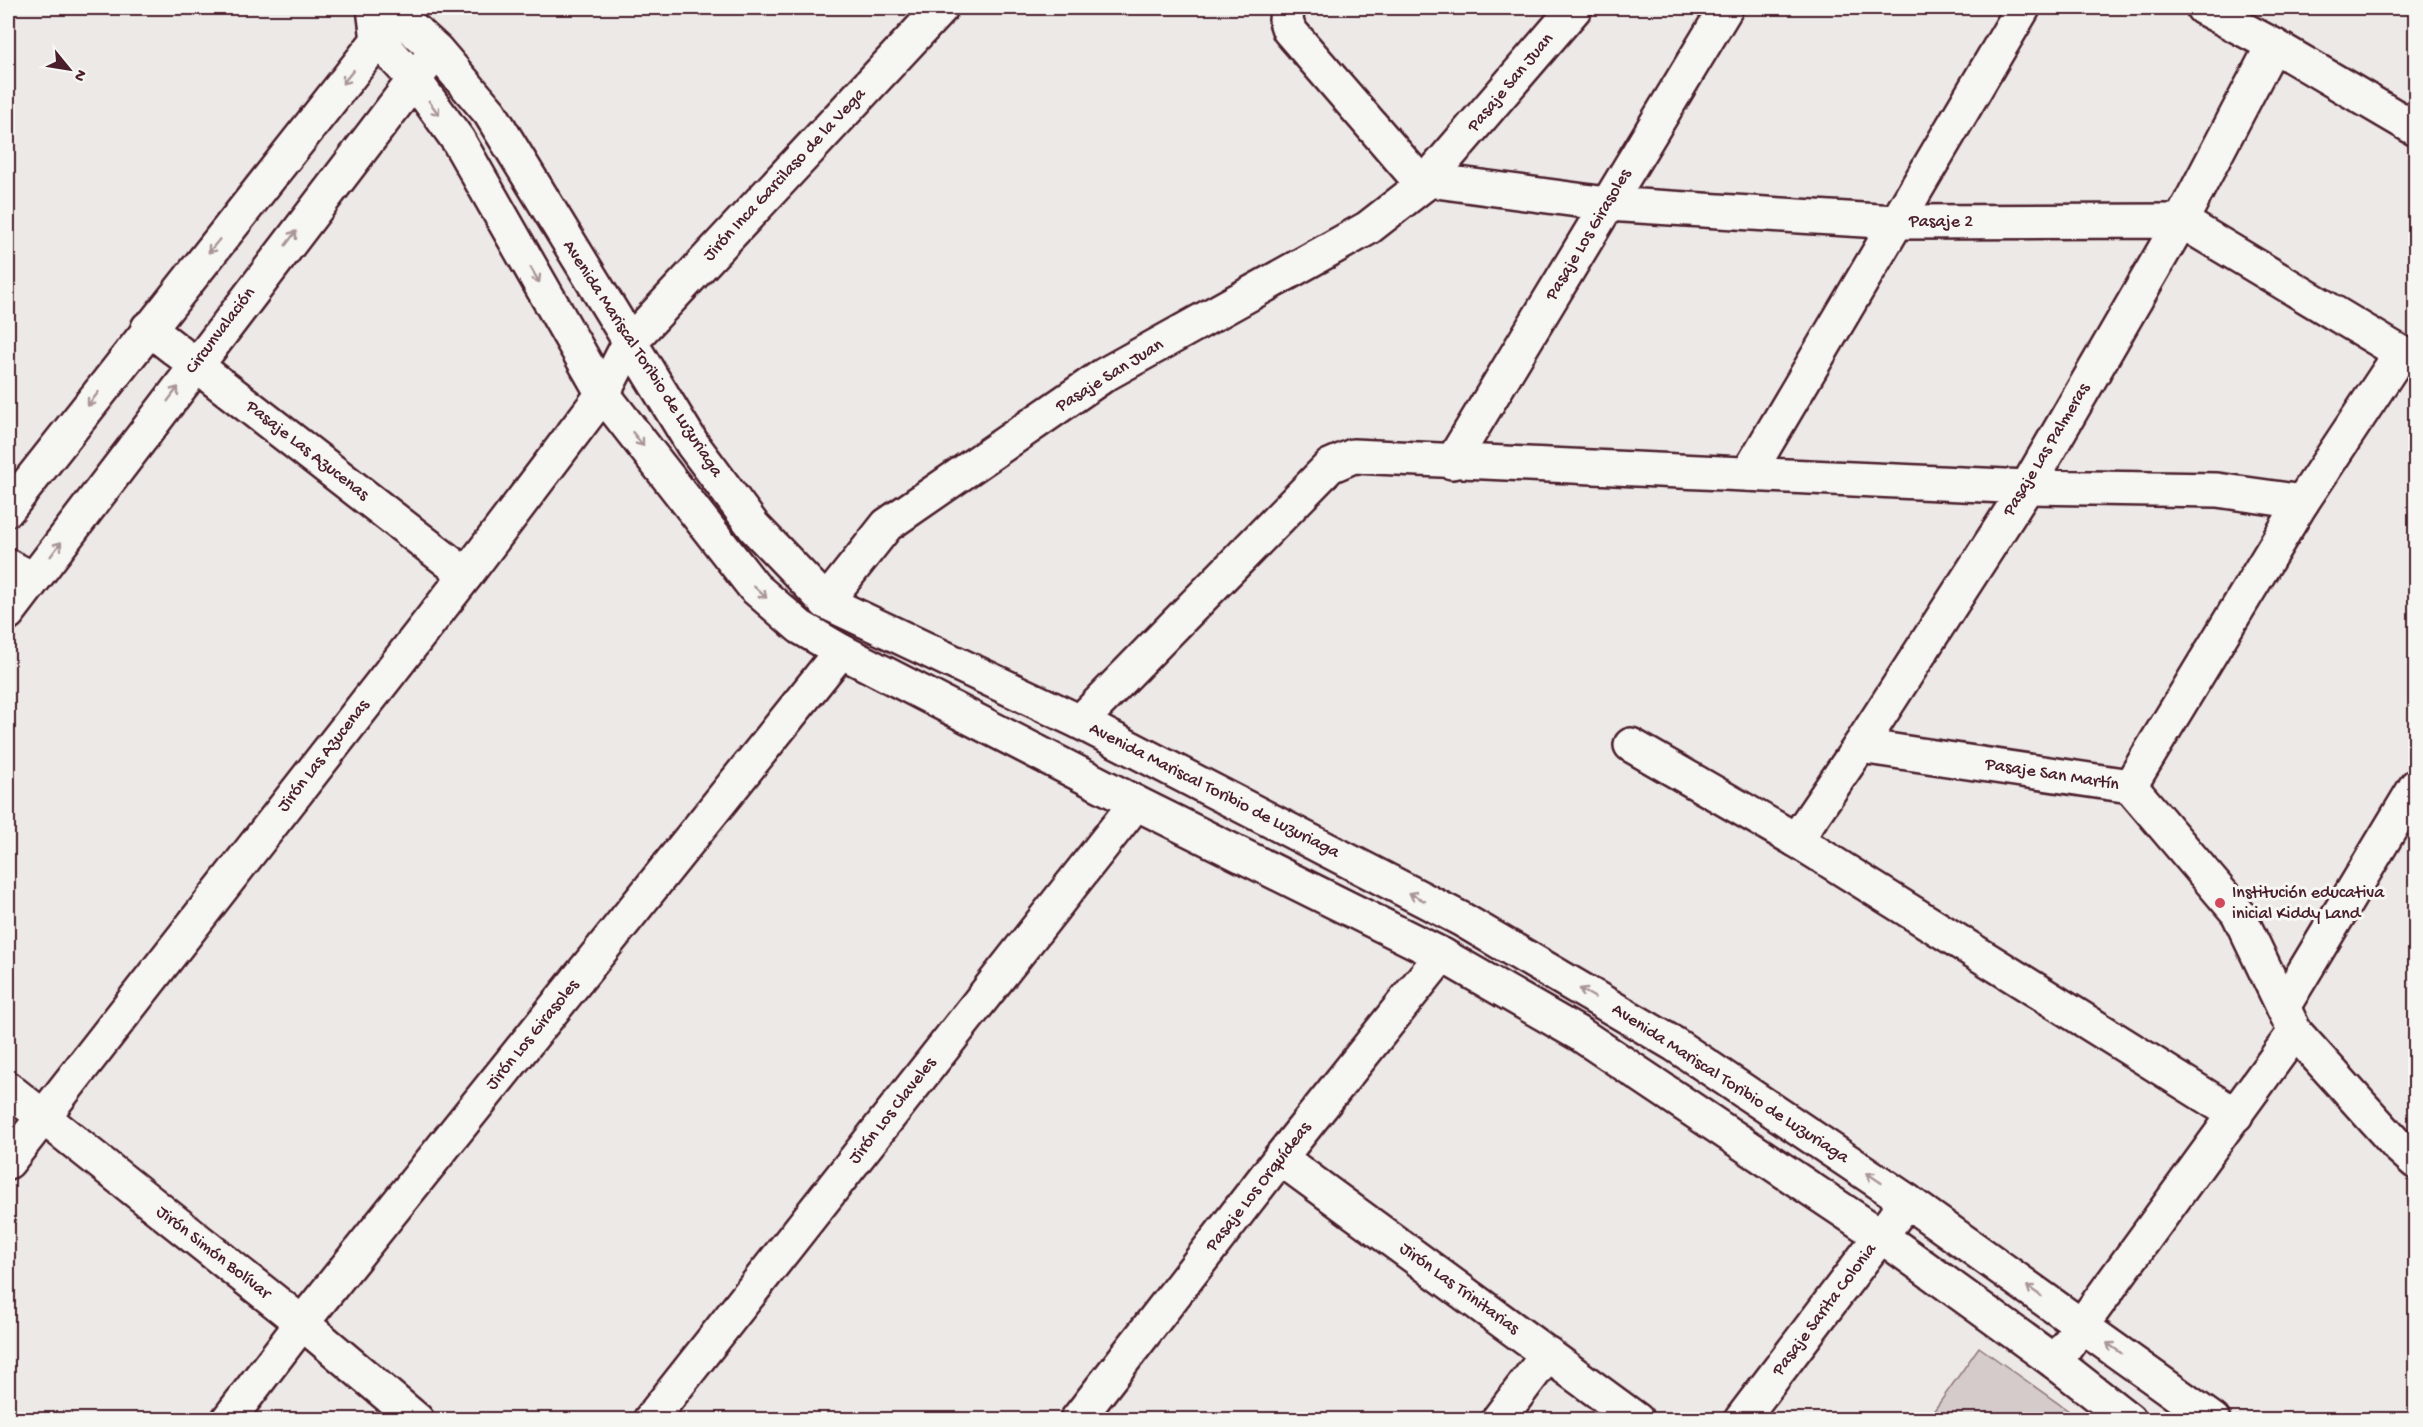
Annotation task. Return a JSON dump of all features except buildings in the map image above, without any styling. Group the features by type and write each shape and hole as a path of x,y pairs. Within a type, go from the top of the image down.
{"main road":[{"name":"Jirón Inca Garcilaso de la Vega","path":"629,343 941,8"},
{"path":"1287,8 1288,30 1426,182"},
{"name":"Pasaje San Juan","path":"826,602 887,525 1104,375 1368,228 1426,182 1575,8"},
{"name":"Pasaje Los Girasoles","path":"1452,462 1726,8"},
{"path":"1748,474 2023,8"},
{"path":"2203,8 2273,45 2415,129"},
{"name":"Avenida Mariscal Toribio de Luzuriaga","path":"385,11 437,51 490,113 693,445 748,518 826,602 1080,722 1461,919 1674,1044 1907,1201 2213,1419"},
{"path":"8,509 148,328 378,40 385,11"},
{"path":"378,40 413,78 458,140 603,394 754,587 800,627 841,651 1136,803 1442,956 1581,1035 1881,1236 2126,1416 2150,1373"},
{"name":"Pasaje Las Palmeras","path":"1796,840 1860,746 2027,487 2181,220 2273,45"},
{"name":"Circunvalación","path":"8,613 20,573 195,364 413,78 437,51"},
{"name":"Pasaje 2","path":"1426,182 1607,204 1895,222 2181,220"},
{"path":"2130,786 2302,502 2408,358 2181,220"},
{"name":"Pasaje Las Azucenas","path":"148,328 466,574"},
{"name":"Jirón Las Azucenas","path":"8,1162 466,574 603,394 629,343"},
{"path":"1080,722 1330,466 1353,456 2027,487 2217,490 2302,502"},
{"name":"Jirón Los Girasoles","path":"228,1419 302,1323 841,651"},
{"path":"1631,745 1796,840 2236,1115"},
{"name":"Pasaje San Martín","path":"1860,746 2130,786 2238,913 2289,1019 2397,1145 2415,1162"},
{"path":"2055,1362 2236,1115 2415,786"},
{"name":"Jirón Los Claveles","path":"650,1419 1136,803"},
{"name":"Pasaje Los Orquídeas","path":"1077,1419 1280,1158 1442,956"},
{"name":"Jirón Simón Bolívar","path":"8,1089 302,1323 417,1419"},
{"name":"Jirón Las Trinitarias","path":"1280,1158 1637,1419"},
{"name":"Pasaje Sarita Colonia","path":"1741,1419 1907,1201"},
{"path":"1498,1419 1548,1354"}],"shaded area":[{"path":"1979,1347 2080,1419 1928,1419"}],"place":[{"name":"Institución educativa inicial Kiddy Land","path":"2220,903"}]}
